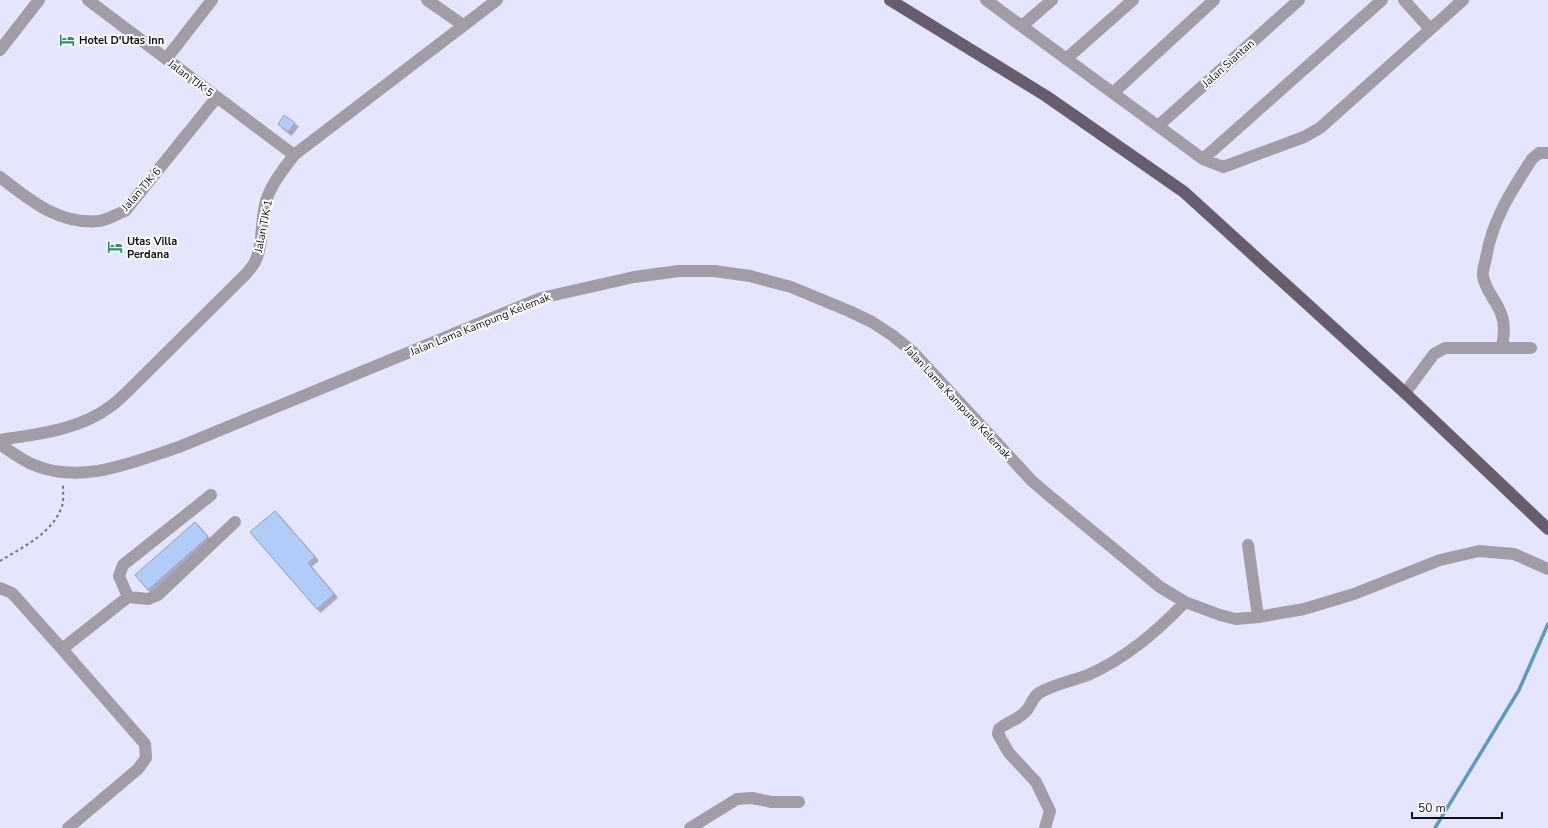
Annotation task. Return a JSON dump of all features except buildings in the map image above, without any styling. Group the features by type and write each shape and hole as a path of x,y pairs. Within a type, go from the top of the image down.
{"main road":[{"path":"890,0 1046,96 1184,192 1405,393 1548,529"}],"street":[{"path":"2,43 39,0"},
{"name":"Jalan TJK 5","path":"88,0 294,155"},
{"path":"166,59 212,0"},
{"path":"427,0 463,25"},
{"name":"Jalan TJK 1","path":"0,440 67,427 90,418 111,406 246,274 254,263 259,251 267,198 294,155 497,0"},
{"path":"986,0 1203,159 1223,167 1304,137 1320,128 1464,0"},
{"path":"1022,26 1052,0"},
{"path":"1066,59 1133,0"},
{"path":"1113,93 1214,0"},
{"name":"Jalan Siantan","path":"1158,126 1299,0"},
{"path":"1203,159 1382,0"},
{"path":"1404,0 1430,29"},
{"name":"Jalan TJK 6","path":"0,177 42,208 70,220 99,221 113,216 125,211 217,97"},
{"path":"1502,348 1505,328 1500,310 1486,286 1482,275 1489,239 1496,219 1532,159 1539,153 1548,153"},
{"name":"Jalan Lama Kampung Kelemak","path":"0,444 34,465 54,471 83,472 119,467 178,447 541,298 634,277 679,271 714,271 750,276 791,287 872,322 892,335 913,352 935,374 1032,481 1088,529 1160,587 1185,602 1220,615 1236,619 1258,617 1304,609 1354,594 1440,560 1480,551 1514,554 1548,569"},
{"path":"1405,393 1434,354 1445,348 1531,348"},
{"path":"128,597 119,576 123,565 211,495"},
{"path":"62,649 128,597 148,599 158,595 235,522"},
{"path":"1248,545 1258,617"},
{"path":"0,588 12,593 145,744 146,758 138,769 68,828"},
{"path":"1045,828 1050,811 1036,782 1009,753 998,734 999,729 1027,710 1032,699 1041,692 1079,678 1124,656 1160,628 1185,602"},
{"path":"690,828 737,799 752,798 772,802 799,802"}],"path":[{"path":"0,561 38,538 55,520 63,505 64,471"}],"waterway":[{"path":"1435,828 1519,690 1548,624"}],"place":[{"name":"Hotel D'Utas Inn","path":"67,40"},
{"name":"Utas Villa Perdana","path":"115,247"}]}
